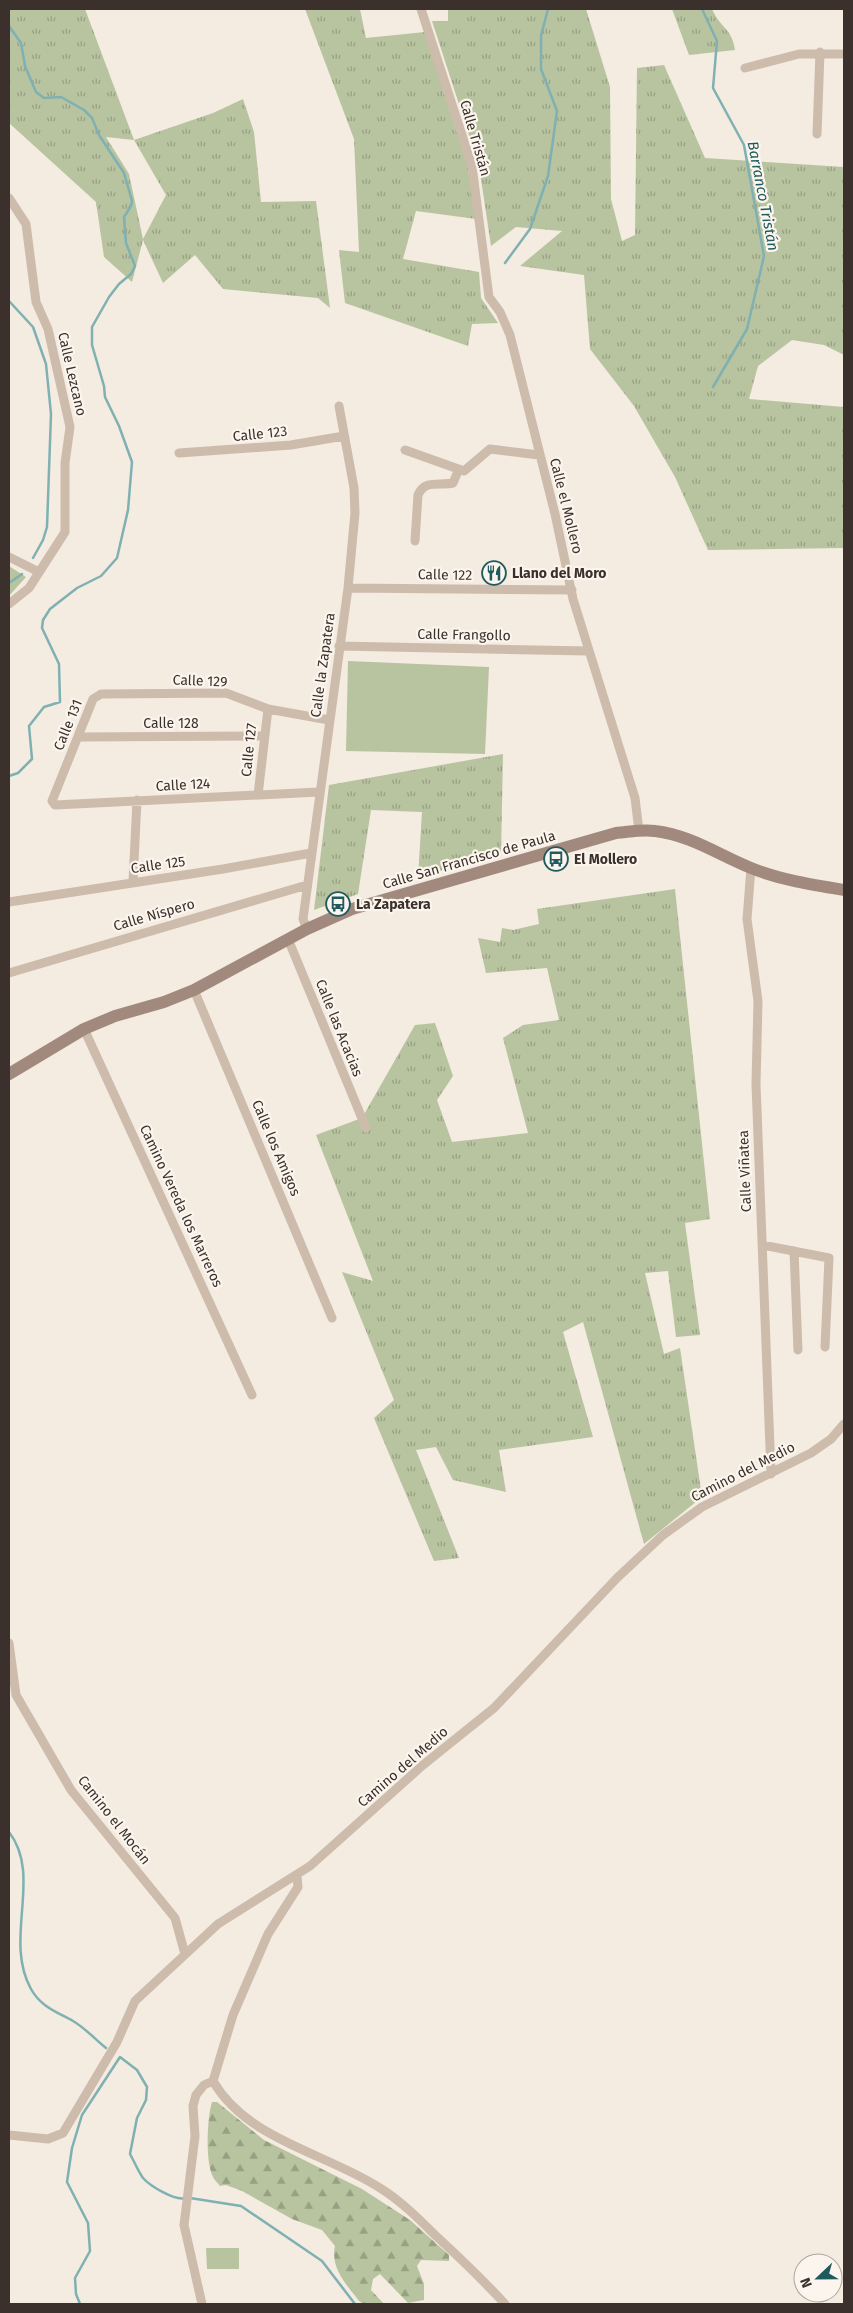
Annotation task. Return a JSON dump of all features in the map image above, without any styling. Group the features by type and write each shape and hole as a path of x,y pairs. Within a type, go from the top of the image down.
{"main road":[{"name":"Calle San Francisco de Paula","path":"9,1074 84,1029 114,1016 164,1002 194,990 307,929 352,908 616,833 639,831 670,833 690,839 751,868 802,883 844,890"}],"street":[{"name":"Calle Tristán","path":"421,9 472,166 486,278"},
{"path":"817,134 820,52"},
{"path":"745,68 799,54 820,52 844,54"},
{"name":"Calle Lezcano","path":"9,198 26,224 36,302 48,329 70,427 65,463 65,532 30,588 9,604"},
{"name":"Calle el Mollero","path":"486,278 489,297 500,312 510,335 588,651 635,798 639,831"},
{"name":"Calle la Zapatera","path":"307,929 303,919 348,588 355,513 354,488 339,406"},
{"name":"Calle 123","path":"179,454 291,445 344,436"},
{"path":"405,450 464,471 470,468 490,449 539,455"},
{"path":"415,541 418,495 421,489 429,484 453,483 459,469"},
{"path":"9,557 40,572"},
{"name":"Calle 122","path":"348,588 572,590"},
{"name":"Calle Frangollo","path":"339,646 588,651"},
{"name":"Calle 129","path":"96,695 226,693 268,709 329,720"},
{"name":"Calle 131","path":"52,801 96,695"},
{"name":"Calle 127","path":"258,795 268,709"},
{"name":"Calle 128","path":"78,737 264,736"},
{"name":"Calle 124","path":"52,801 56,806 136,800 319,792"},
{"path":"134,882 136,800"},
{"name":"Calle 125","path":"9,902 223,870 311,853"},
{"name":"Calle Viñatea","path":"751,868 747,919 758,1001 756,1056 771,1474"},
{"name":"Calle Níspero","path":"9,972 307,885"},
{"name":"Calle las Acacias","path":"288,940 366,1128"},
{"name":"Calle los Amigos","path":"194,990 332,1318"},
{"name":"Camino Vereda los Marreros","path":"84,1029 252,1395"},
{"path":"762,1245 829,1258 825,1347"},
{"path":"794,1251 798,1350"},
{"name":"Camino del Medio","path":"9,2135 48,2139 64,2133 117,2042 135,2001 218,1924 268,1890 297,1876 350,1832 423,1765 494,1708 617,1578 663,1535 702,1507 771,1474 822,1446 844,1424"},
{"name":"Camino el Mocán","path":"9,1643 16,1695 71,1790 171,1912 185,1954"},
{"path":"202,2304 184,2225 194,2136 193,2106 196,2095 204,2085 213,2081 233,2014 268,1934 298,1887 297,1876"},
{"path":"213,2081 232,2104 268,2132 364,2179 403,2204 482,2279 505,2304"}],"green space":[{"path":"9,9 85,9 134,140 213,113 243,99 254,132 261,202 316,201 330,308 318,298 223,289 195,255 163,283 143,240 132,282 104,257 96,202 9,123","holes":["106,137 134,140 166,195 143,239 129,174"]},
{"path":"305,9 360,9 366,38 425,32 467,163 476,219 416,211 403,259 479,272 481,298 498,323 472,324 468,346 345,303 339,250 359,252 354,139"},
{"path":"448,9 586,9 610,87 611,199 622,241 635,235 637,68 664,65 705,158 844,167 844,355 824,345 792,340 758,366 749,399 844,407 844,548 708,550 675,477 634,406 590,349 584,275 520,266 562,231 516,227 491,246 479,166 432,21 448,21"},
{"path":"672,9 712,9 729,32 735,50 689,55"},
{"path":"9,566 26,577 9,596"},
{"path":"348,661 489,667 485,754 346,751"},
{"path":"503,754 501,854 418,877 422,812 371,810 358,894 314,910 329,785"},
{"path":"675,889 710,1219 685,1223 700,1335 676,1337 668,1271 645,1273 664,1354 680,1348 702,1497 644,1544 583,1322 563,1332 593,1437 499,1450 506,1492 453,1480 436,1447 416,1450 459,1558 434,1561 374,1418 394,1400 342,1272 373,1281 316,1135 362,1118 415,1025 435,1023 453,1076 437,1100 452,1142 528,1133 503,1038 523,1025 559,1020 547,968 486,973 478,938 500,942 502,928 513,930 539,924 537,909"},
{"path":"212,2102 217,2102 264,2140 362,2189 410,2220 449,2255 449,2261 421,2260 417,2266 424,2284 424,2300 408,2303 380,2274 373,2279 371,2290 384,2304 364,2304 359,2301 337,2269 334,2254 335,2246 322,2230 292,2219 242,2191 226,2185 220,2186 210,2170 208,2151 208,2129"},
{"path":"206,2248 239,2248 239,2269 207,2269"}],"waterway":[{"path":"505,263 530,229 548,176 557,111 541,69 541,36 548,9"},
{"name":"Barranco Tristán","path":"702,9 717,41 713,88 744,145 764,256 747,329 713,387"},
{"path":"9,26 21,43 25,66 36,92 44,98 61,97 84,110 92,118 99,135 124,173 132,201 124,217 126,243 135,266 131,274 119,284 109,297 92,327 92,345 104,386 105,397 119,426 132,462 128,510 117,558 101,576 77,588 50,609 43,620 42,628 59,664 60,702 44,707 29,726 32,759 18,773 9,776"},
{"path":"9,301 33,327 46,364 51,414 47,527 43,540 33,558"},
{"path":"9,583 22,574"},
{"path":"9,1832 19,1849 23,1868 21,1950 23,1970 31,1989 44,2005 86,2030 106,2048"},
{"path":"80,2304 76,2294 75,2278 90,2251 88,2223 67,2182 72,2148 82,2115 120,2057 137,2070 147,2087 146,2100 137,2118 130,2154 146,2181 169,2195 185,2198"},
{"path":"190,2198 241,2206 322,2261 355,2304"}],"place":[{"name":"Llano del Moro","path":"494,573"},
{"name":"El Mollero","path":"556,859"},
{"name":"La Zapatera","path":"338,904"}]}
